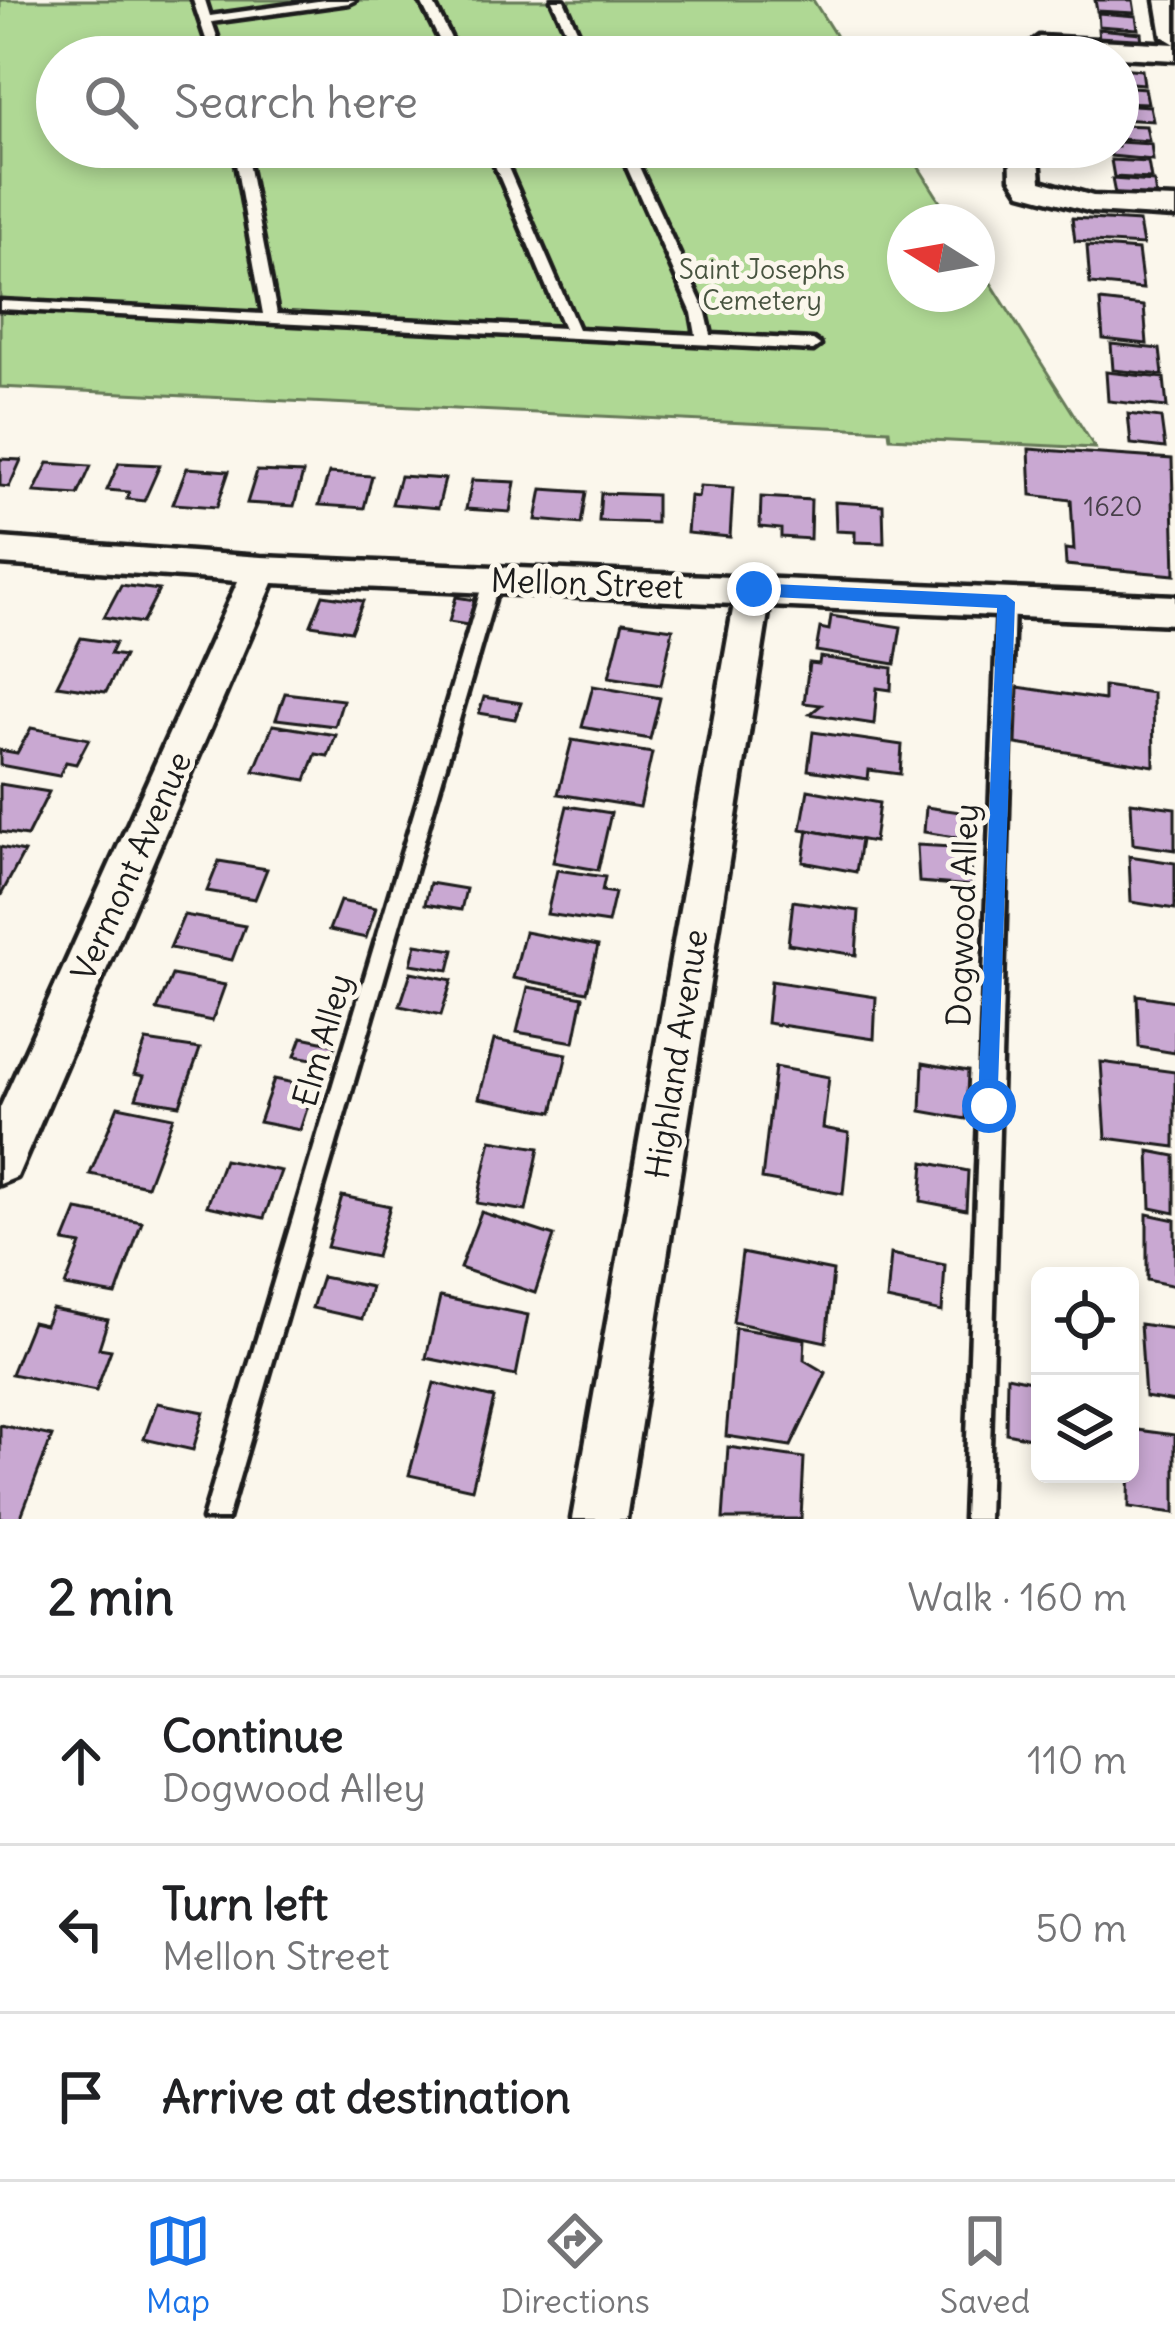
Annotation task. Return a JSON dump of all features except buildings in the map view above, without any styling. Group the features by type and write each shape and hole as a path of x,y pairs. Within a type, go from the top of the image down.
{"street":[{"path":"1168,0 1175,36"},
{"path":"1139,50 1175,52"},
{"path":"1025,168 1031,187 1092,204 1175,208"},
{"name":"Mellon Street","path":"2,556 1175,610"},
{"name":"Vermont Avenue","path":"0,1161 261,570"},
{"name":"Highland Avenue","path":"599,1519 754,589"}],"lane":[{"path":"199,0 211,36"},
{"path":"206,20 349,0"},
{"path":"426,0 444,36"},
{"path":"558,0 574,35 568,36"},
{"path":"243,168 271,317"},
{"path":"502,168 572,331"},
{"path":"633,168 699,313 704,337"},
{"path":"0,305 814,345"},
{"name":"Elm Alley","path":"215,1519 492,579"},
{"name":"Dogwood Alley","path":"976,1519 1006,602"}],"green space":[{"name":"Saint Josephs Cemetery","path":"0,0 813,0 836,36 36,36 36,168 919,168 942,204 887,204 887,312 995,312 995,290 1095,448 890,438 889,430 0,387"}],"route":[{"path":"754,589 1006,602 989,1106"}]}
